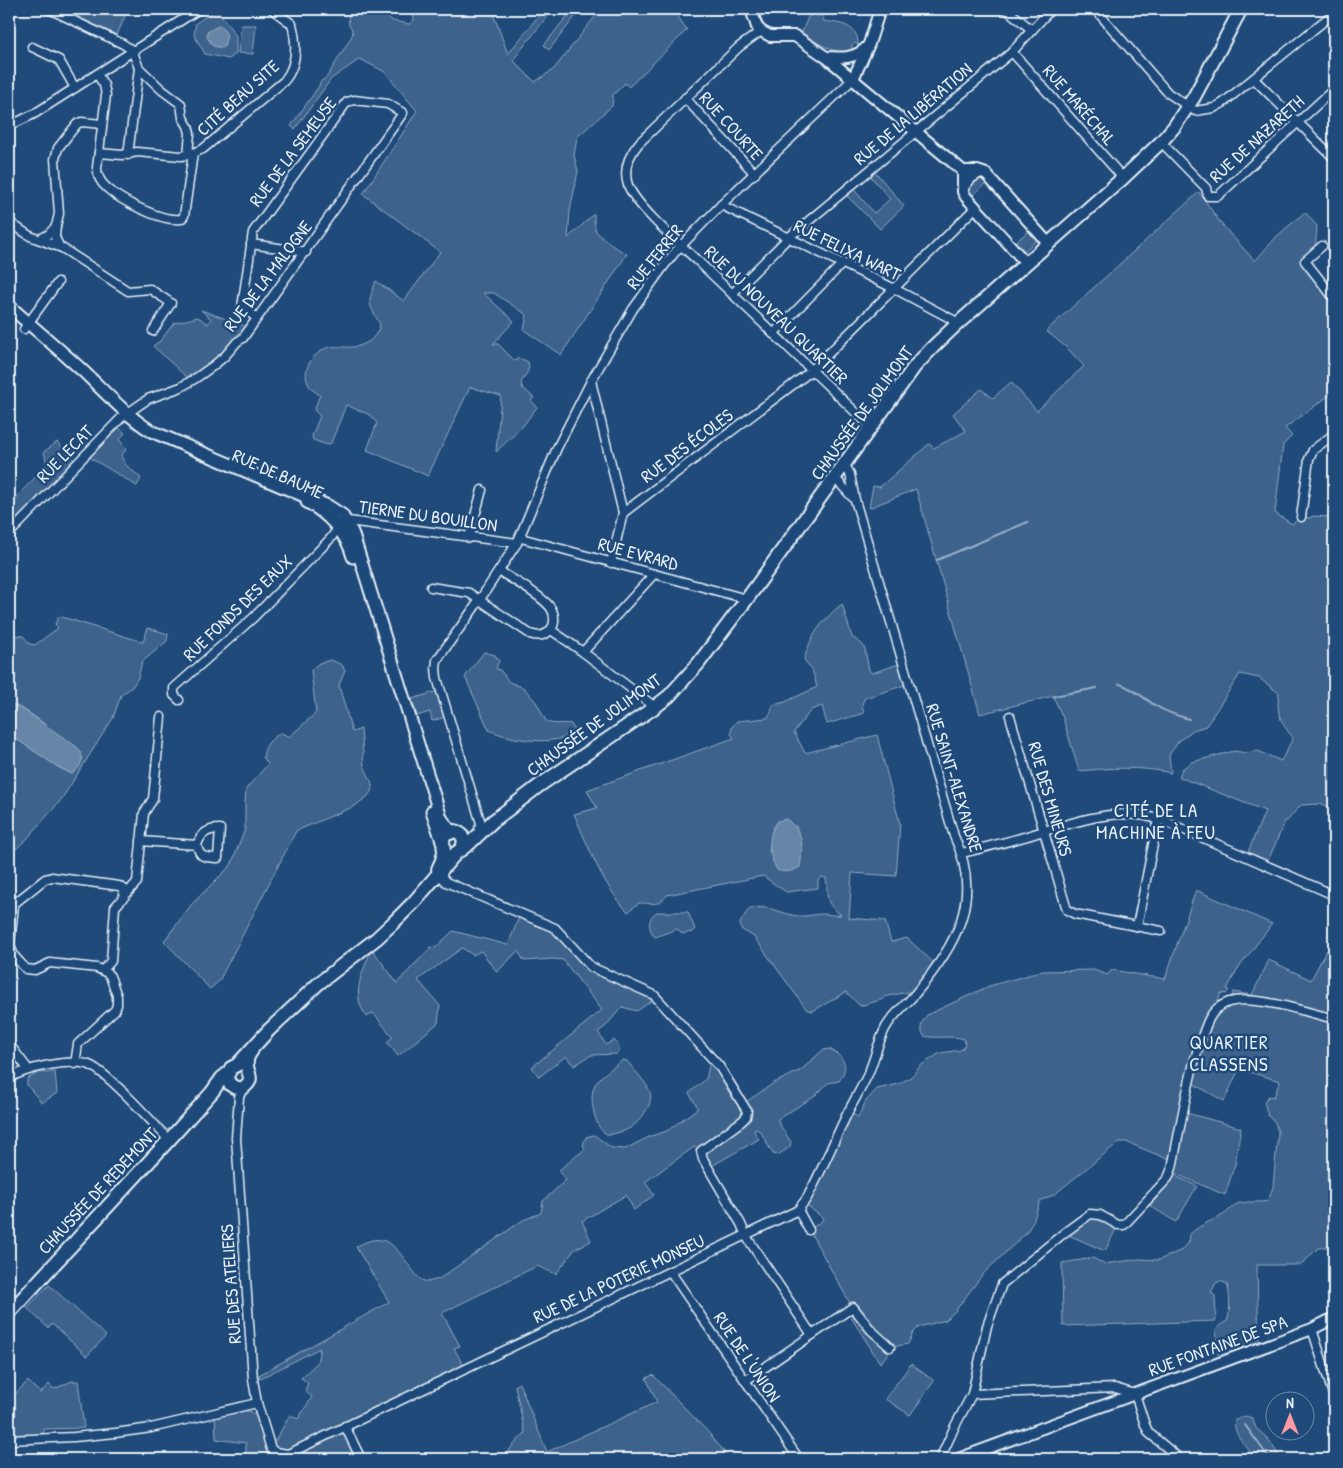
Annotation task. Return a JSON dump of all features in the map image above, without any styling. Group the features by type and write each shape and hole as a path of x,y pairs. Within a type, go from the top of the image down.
{"main road":[{"name":"CHAUSSÉE DE JOLIMONT","path":"453,843 493,821 540,785 669,696 691,672 747,599 915,366 959,323 1123,178 1174,127 1188,107 1241,9"},
{"name":"RUE DE BAUME","path":"9,306 27,326 125,415 138,430 156,440 303,500 341,526"},
{"name":"RUE DE BAUME","path":"9,315 27,326"},
{"path":"237,1081 252,1050 269,1030 319,983 377,938 440,880 453,843 441,818 365,570 341,526"},
{"name":"CHAUSSÉE DE JOLIMONT","path":"453,843 493,821"},
{"path":"440,880 443,857 453,843"},
{"name":"CHAUSSÉE DE REDEMONT","path":"9,1313 212,1092 237,1081"}],"street":[{"path":"48,9 132,50"},
{"path":"9,126 34,114 199,9"},
{"name":"CITÉ BEAU SITE","path":"99,153 128,154 137,152 181,156 206,147 284,81 292,70 296,59 292,24 272,9"},
{"path":"751,9 761,31 770,36 795,36 826,57 963,171 986,174 1048,243"},
{"name":"RUE FERRER","path":"479,829 479,817 439,684 436,668 437,660 519,540 557,448 591,381 634,310 664,266 682,246 852,79 869,44 880,9"},
{"path":"1007,9 1032,30"},
{"name":"RUE DE LA LIBÉRATION","path":"732,294 788,238 1012,52 1051,9"},
{"path":"1095,9 1168,93 1195,111 1214,108 1223,103 1334,14"},
{"name":"RUE DU NOUVEAU QUARTIER","path":"761,31 739,47 643,138 633,150 626,167 628,185 639,204 871,427"},
{"path":"826,57 844,58 856,56 869,44"},
{"path":"32,47 60,60 75,88"},
{"name":"CITÉ BEAU SITE","path":"97,74 104,86 106,95 97,168 98,176 106,188 133,204 174,220 181,219 184,216 190,154 188,126 183,118 181,104 162,90 139,68 132,50"},
{"name":"RUE MARÉCHAL","path":"1012,52 1123,178"},
{"name":"CITÉ BEAU SITE","path":"128,154 139,68"},
{"path":"1254,79 1334,158"},
{"name":"RUE DE NAZARETH","path":"1161,142 1206,188 1208,196 1218,196 1334,89"},
{"name":"RUE COURTE","path":"685,98 754,174"},
{"name":"RUE DE LA SEMEUSE","path":"256,318 242,307 253,232 347,102 354,100 388,104 403,113"},
{"name":"RUE DE LA MALOGNE","path":"125,415 148,399 187,384 213,366 243,338 306,252 403,113"},
{"path":"62,248 56,241 56,226 59,214 56,159 58,148 77,124 81,122 102,124"},
{"path":"963,171 963,189 966,197 1026,263"},
{"path":"963,189 971,179 982,172"},
{"name":"RUE FELIXA WART","path":"722,205 843,263 959,323"},
{"name":"RUE DES ÉCOLES","path":"624,513 811,371 975,208"},
{"path":"9,222 30,236 62,248 128,291 150,289 171,304 153,331"},
{"path":"40,239 49,234 56,226"},
{"path":"251,244 306,252"},
{"path":"1322,246 1302,263 1334,298"},
{"path":"773,334 843,263"},
{"path":"27,326 58,282"},
{"path":"591,381 624,513 612,563"},
{"name":"RUE LECAT","path":"9,534 125,415"},
{"path":"1301,517 1309,459 1312,450 1334,434"},
{"name":"RUE SAINT-ALEXANDRE","path":"845,465 850,474 855,500 954,836 962,853 966,899 963,916 947,953 928,978 893,1017 877,1046"},
{"name":"RUE SAINT-ALEXANDRE","path":"835,478 855,500"},
{"path":"469,538 482,490"},
{"name":"TIERNE DU BOUILLON","path":"341,526 373,523 469,538 519,540"},
{"name":"RUE FONDS DES EAUX","path":"180,700 174,695 174,688 252,618 341,526"},
{"name":"RUE EVRARD","path":"519,540 747,599"},
{"path":"431,587 468,593 530,634 541,636 550,630 553,626 554,616 547,603 499,571"},
{"path":"583,652 654,574"},
{"path":"550,630 583,652 655,707"},
{"name":"RUE DES MINEURS","path":"1010,716 1067,910 1075,914 1161,931"},
{"path":"102,970 111,961 115,907 137,882 144,813 153,799 161,717"},
{"path":"962,853 1097,816 1130,814 1158,819 1334,895"},
{"path":"1137,926 1158,819"},
{"path":"141,841 197,845"},
{"path":"76,1064 78,1044 110,1016 117,1006 117,996 110,976 97,968 50,963 35,970 26,969 11,950 12,906 45,880 52,877 119,886 124,889 124,897"},
{"path":"440,880 555,928 591,967 646,990 660,1001 719,1066 747,1111 747,1115 742,1121 701,1152 705,1163 741,1224 746,1236 812,1335"},
{"path":"940,1459 972,1394 984,1335 999,1289 1037,1255 1090,1214 1100,1215 1118,1225 1124,1225 1168,1178 1172,1168 1196,1057 1209,1018 1218,1007 1234,1001 1259,1002 1334,1019"},
{"path":"9,1044 28,1069"},
{"name":"RUE DE LA POTERIE MONSEU","path":"287,1457 345,1426 798,1210 809,1196 868,1072 877,1046"},
{"path":"9,1078 28,1069 46,1065 87,1064 102,1072 169,1140"},
{"name":"RUE DES ATELIERS","path":"237,1081 237,1161 252,1379 257,1403 272,1449 287,1457"},
{"path":"798,1210 809,1230"},
{"name":"RUE DE L'UNION","path":"670,1270 800,1459"},
{"path":"745,1381 852,1307 871,1330 890,1347"},
{"name":"RUE FONTAINE DE SPA","path":"958,1459 1312,1329 1334,1318"},
{"path":"1312,1329 1334,1397"},
{"name":"RUE FONTAINE DE SPA","path":"972,1394 1115,1388 1135,1394"},
{"path":"1135,1394 1144,1425 1149,1433 1180,1459"},
{"path":"9,1440 74,1437 151,1428 257,1403"},
{"path":"345,1426 361,1459"}],"shaded area":[{"path":"60,9 128,9 117,35"},
{"path":"217,9 236,36 236,54 229,59 205,54 194,35 196,23"},
{"path":"353,9 377,9 393,21 409,24 414,20 413,9 500,9 494,16 508,54 544,9 553,9 513,60 535,82 554,69 601,9 673,9 687,30 629,87 625,83 613,95 612,106 577,137 574,155 578,171 570,211 568,238 594,214 595,227 598,234 627,254 561,355 524,330 527,315 494,293 483,293 514,321 493,344 498,344 515,361 519,358 528,362 528,371 521,383 522,387 534,398 531,400 537,407 522,427 496,452 501,396 470,387 428,476 367,450 377,423 370,415 346,405 331,443 327,445 313,440 312,436 320,416 314,410 320,395 308,384 306,377 306,371 313,358 326,348 358,346 371,340 377,333 380,324 370,303 376,281 404,301 440,252 363,194 417,111 385,72 360,59 331,79 295,129 291,126 320,82 327,77 353,34 349,25 348,14"},
{"path":"573,9 581,9 549,50 544,45"},
{"path":"813,14 824,16 823,21 842,24 852,29 857,38 858,45 855,43 851,46 853,49 841,52 810,38 802,32 808,17"},
{"path":"241,25 256,25 253,54 238,53"},
{"path":"222,26 227,35 224,47 222,48 213,46 207,37 207,32"},
{"path":"872,168 904,206 880,229 845,194 851,186 874,213 890,199 867,172"},
{"path":"978,179 988,182 972,196 970,186"},
{"path":"1199,192 1222,225 1255,261 1276,237 1305,212 1317,226 1315,253 1305,261 1334,298 1334,392 1285,428 1292,436 1283,445 1275,513 1292,524 1301,517 1329,517 1334,515 1334,808 1320,804 1301,805 1285,821 1268,861 1248,852 1265,811 1179,777 1182,769 1192,762 1234,751 1246,753 1258,751 1281,761 1293,738 1280,717 1278,706 1279,693 1259,678 1240,674 1206,726 1193,730 1179,741 1169,755 1171,773 1137,768 1079,771 1063,718 1053,696 980,714 916,489 869,508 873,486 880,487 929,444 934,448 966,431 953,414 981,389 993,398 1011,382 1037,411 1084,366 1066,347 1046,331"},
{"path":"1030,230 1038,239 1022,253 1014,243"},
{"path":"201,310 243,325 248,331 192,382 153,346 160,341 174,323 198,317 208,324 211,319"},
{"path":"118,427 125,433 119,440 127,448 121,456 126,465 141,478 137,486 89,457"},
{"path":"57,442 77,463 9,531 9,511 19,494 47,465 44,452"},
{"path":"842,604 852,637 862,644 865,649 869,670 872,673 899,664 905,685 865,698 862,704 864,713 827,724 822,706 811,710 794,732 805,753 877,735 900,824 896,876 852,873 849,918 885,921 891,942 907,938 937,966 913,991 884,997 884,999 860,1006 846,992 813,1011 807,1010 754,937 741,929 740,923 749,910 760,907 798,916 841,915 829,902 826,878 822,877 818,880 818,888 786,892 763,876 667,895 658,903 639,903 628,912 603,878 574,814 597,808 587,790 734,738 731,734 732,727 737,721 767,718 773,705 785,702 817,687 812,669 804,660 813,636","holes":["796,826 799,836 769,852 773,827"]},
{"path":"59,616 143,642 148,628 168,634 167,641 142,662 138,678 132,687 121,695 113,718 61,800 26,840 9,855 9,744 18,740 58,767 72,774 83,759 30,713 9,703 9,628 14,635 23,636 30,644 35,645 58,628 55,624"},
{"path":"484,652 495,655 499,661 496,668 501,671 509,682 524,688 536,702 546,721 571,724 576,732 567,737 545,741 509,737 489,730 465,677"},
{"path":"331,660 342,665 345,671 339,685 352,732 361,729 364,766 372,783 372,790 368,796 355,806 296,831 219,981 210,989 164,941 192,904 231,865 245,829 246,789 268,764 263,757 265,748 272,739 282,733 289,737 316,713 311,670 319,663"},
{"path":"441,690 449,716 432,721 430,712 417,716 412,699"},
{"path":"9,703 25,711 80,750 82,761 72,774 58,767 18,740 9,744"},
{"path":"786,819 800,835 802,853 800,867 786,872 777,870 770,852 770,839 777,821"},
{"path":"1196,890 1272,924 1237,970 1227,989 1229,990 1226,994 1221,993 1214,1011 1234,1001 1233,992 1252,995 1269,960 1311,980 1326,951 1334,950 1334,1246 1318,1248 1301,1265 1257,1265 1259,1348 1222,1358 1218,1354 1216,1331 1219,1326 1227,1321 1230,1308 1227,1284 1220,1281 1216,1283 1211,1292 1215,1296 1216,1321 1063,1326 1062,1263 1093,1258 1104,1264 1139,1259 1159,1260 1182,1250 1189,1242 1190,1234 1223,1215 1237,1204 1268,1201 1273,1187 1278,1132 1275,1122 1268,1116 1264,1101 1269,1096 1274,1097 1280,1081 1239,1069 1224,1101 1190,1082 1183,1112 1241,1128 1235,1164 1225,1195 1171,1172 1172,1157 1163,1157 1126,1142 1119,1142 1055,1194 1040,1201 1027,1232 983,1274 956,1310 946,1320 919,1327 913,1333 908,1344 891,1347 892,1349 880,1363 847,1311 852,1307 809,1230 823,1220 805,1202 848,1112 858,1117 866,1101 877,1089 899,1084 912,1076 920,1066 940,1053 961,1050 965,1045 964,1039 924,1036 921,1028 922,1023 927,1015 989,986 1043,971 1094,970 1107,975 1112,970 1165,979"},
{"path":"521,912 555,928 583,960 654,999 637,1011 622,1007 605,1027 598,1032 606,1045 614,1040 620,1047 617,1054 591,1055 574,1066 566,1056 539,1077 532,1067 602,1010 563,960 524,961 518,951 497,972 481,951 473,955 462,948 418,980 440,1006 438,1023 398,1056 387,1042 393,1037 373,1013 367,1017 359,1000 359,983 372,949 397,983 431,947 435,948 453,931 508,945"},
{"path":"657,912 688,912 695,929 692,932 682,934 677,929 655,937 651,931 650,920"},
{"path":"830,1049 844,1062 844,1071 839,1081 828,1083 815,1096 778,1119 791,1142 790,1147 778,1155 773,1154 760,1131 755,1129 754,1131 759,1139 708,1168 701,1152 694,1147 645,1182 654,1195 634,1210 626,1195 582,1221 591,1241 575,1249 556,1274 537,1266 442,1313 460,1346 454,1348 465,1369 345,1426 361,1459 307,1459 301,1448 288,1454 287,1459 246,1459 246,1443 216,1439 215,1412 238,1410 252,1412 260,1422 270,1443 275,1441 290,1415 298,1419 312,1397 305,1391 308,1383 301,1378 317,1363 320,1348 259,1379 259,1375 389,1302 356,1247 368,1241 378,1240 387,1242 394,1247 421,1280 428,1282 439,1279 523,1220 541,1213 543,1201 566,1180 558,1171 585,1149 583,1145 586,1137 594,1135 612,1148 625,1149 651,1136 667,1131 698,1108 689,1093 706,1079 711,1057 750,1111 746,1102 774,1083 801,1070 823,1050"},
{"path":"623,1060 627,1061 646,1084 650,1092 650,1102 642,1117 634,1125 608,1135 600,1129 596,1120 592,1094 597,1081"},
{"path":"55,1072 57,1093 42,1103 27,1085 27,1079 38,1073"},
{"path":"1175,1176 1197,1186 1176,1222 1150,1206"},
{"path":"1090,1214 1118,1225 1105,1251 1064,1233"},
{"path":"49,1285 106,1336 87,1356 52,1324 48,1328 27,1308"},
{"path":"911,1364 934,1381 910,1415 885,1399"},
{"path":"653,1375 707,1431 730,1459 516,1459 509,1450 525,1433 515,1386 519,1383 547,1452 657,1402 646,1378"},
{"path":"28,1381 40,1393 49,1384 54,1389 72,1381 78,1381 84,1428 44,1429 44,1432 35,1439 9,1440 9,1397 12,1397"},
{"path":"1246,1416 1252,1418 1256,1428 1266,1437 1266,1440 1269,1440 1281,1459 1257,1459 1238,1436 1235,1420"}],"waterway":[{"path":"937,560 1028,522"},
{"path":"1119,684 1160,708 1189,719"},
{"path":"1054,696 1097,688"},
{"path":"1245,1425 1267,1455 1273,1459"}],"district":[{"name":"CITÉ DE LA MACHINE À FEU","path":"1156,821"},
{"name":"QUARTIER CLASSENS","path":"1229,1053"}]}
